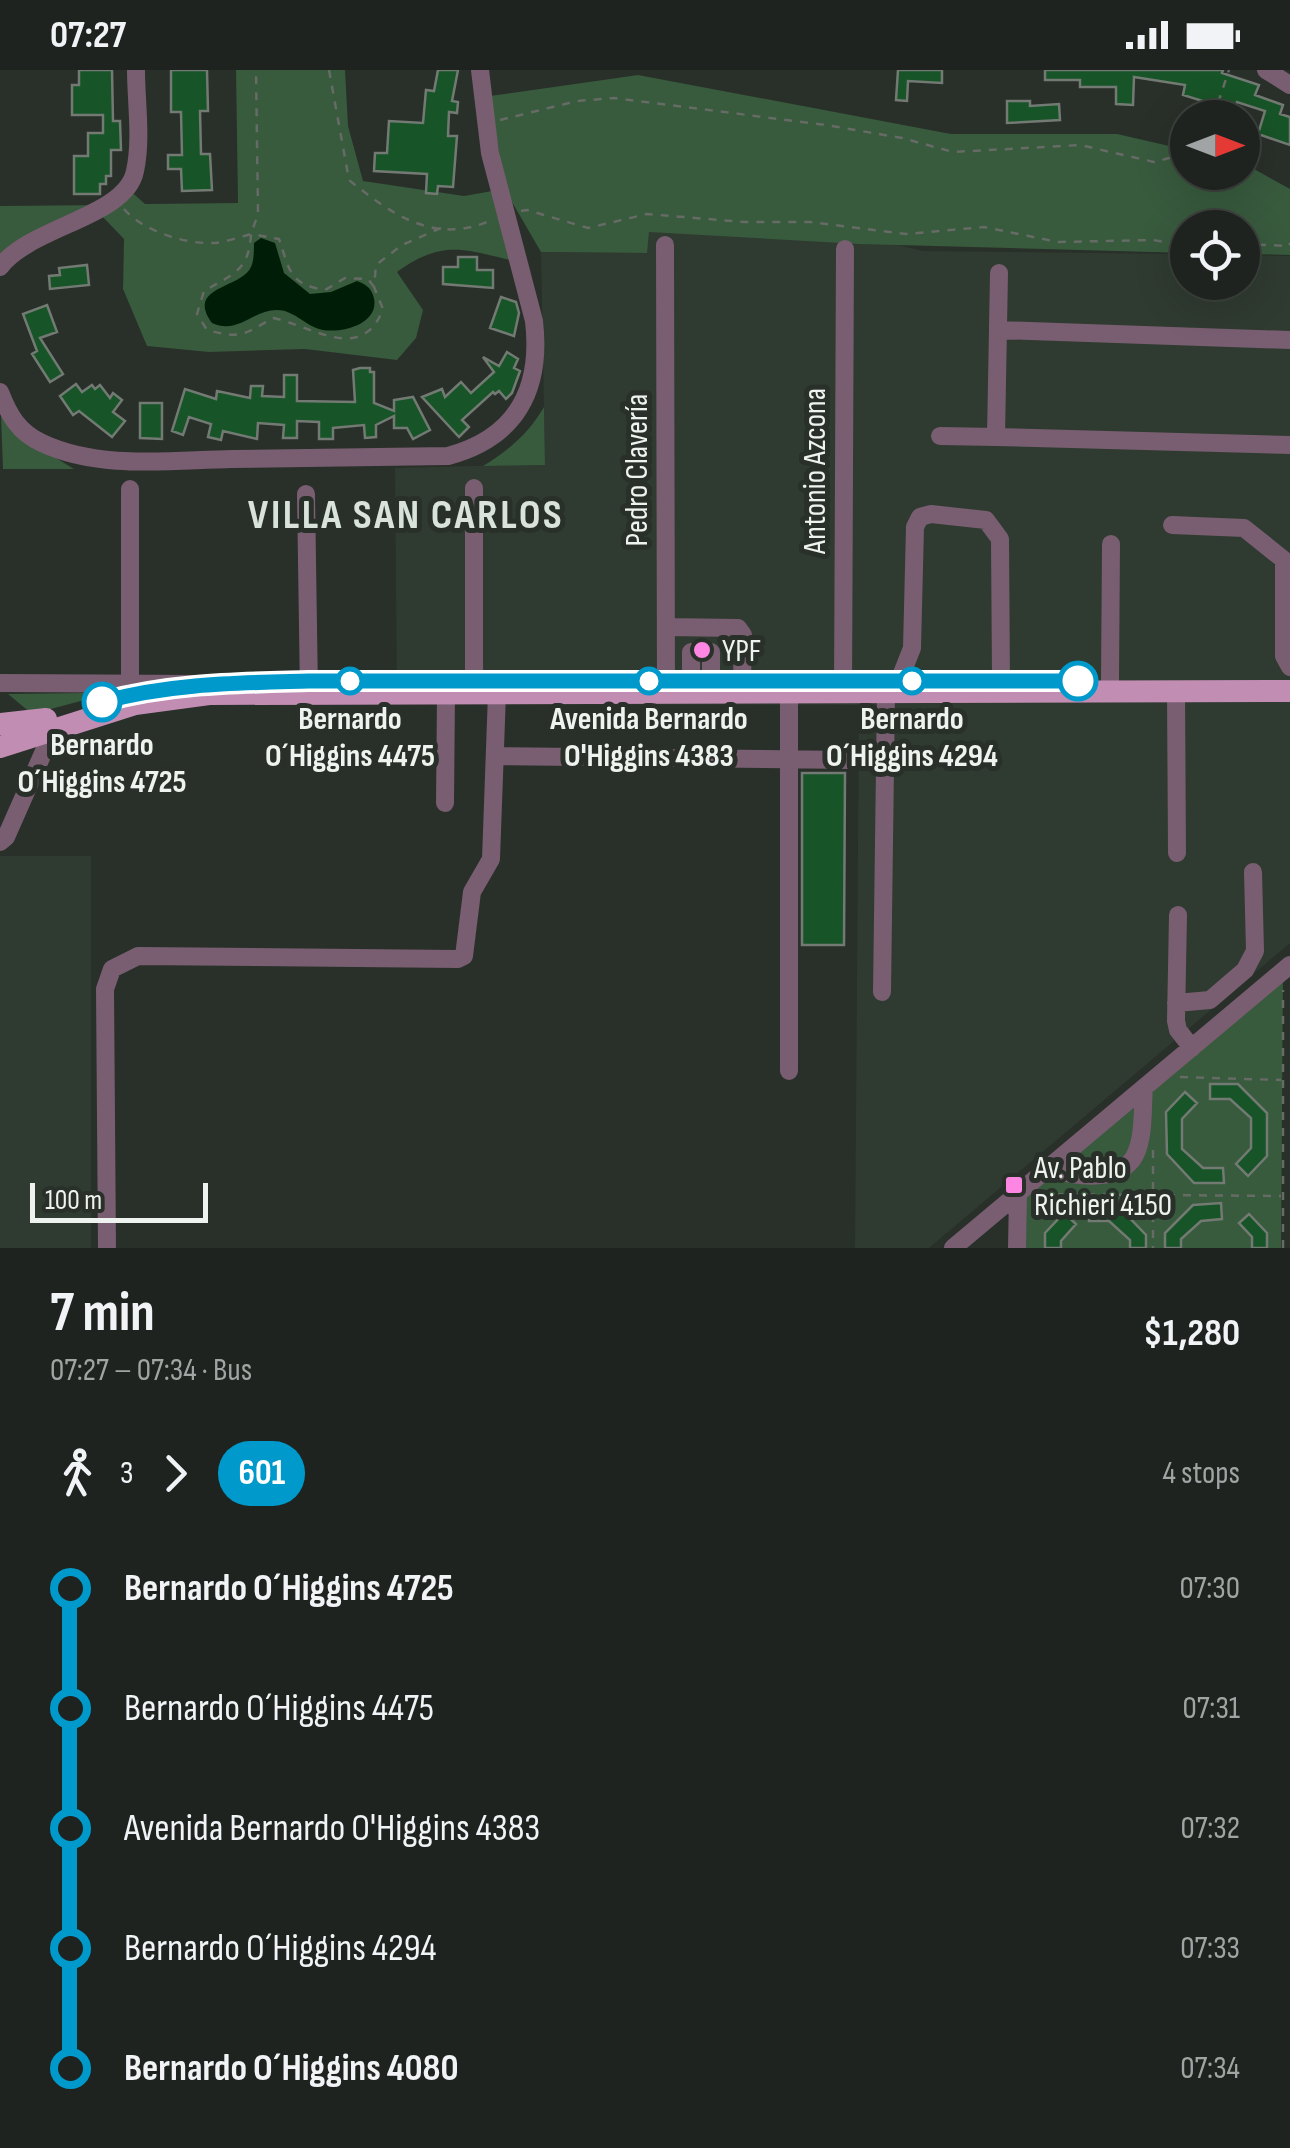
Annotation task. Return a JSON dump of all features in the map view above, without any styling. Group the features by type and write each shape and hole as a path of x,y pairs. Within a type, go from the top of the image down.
{"main road":[{"path":"666,688 701,681 789,687"},
{"path":"1014,685 1110,681 1290,691"},
{"path":"0,724 49,724 180,696 309,687 1176,686 1290,681"},
{"path":"0,747 130,689 202,684 446,693 482,689"}],"street":[{"path":"0,266 9,254 36,237 116,200 135,175 136,70"},
{"path":"0,392 13,423 26,434 83,457 147,460 448,456 476,448 514,418 526,400 534,365 534,322 490,152 480,70"},
{"path":"1266,70 1290,86"},
{"name":"Pedro Clavería","path":"665,245 666,688"},
{"name":"Antonio Azcona","path":"843,687 844,249"},
{"path":"996,437 999,272"},
{"path":"998,330 1290,340"},
{"path":"940,436 1290,445"},
{"path":"107,1248 105,990 112,969 138,956 464,956 472,892 491,859 494,756 482,689 474,488"},
{"path":"0,683 130,689 130,489"},
{"path":"306,494 309,687"},
{"path":"882,992 890,685 912,648 915,527 920,517 930,514 986,520 1000,539 1014,685"},
{"path":"1172,525 1244,528 1284,560 1284,656 1290,667"},
{"path":"1110,681 1111,544"},
{"path":"666,627 691,638 711,637 734,627 742,632 742,681"},
{"path":"701,681 711,637"},
{"path":"691,638 701,681"},
{"path":"1176,686 1177,853"},
{"path":"789,687 789,1071"},
{"path":"444,803 446,693"},
{"path":"0,842 6,837 48,742 49,724"},
{"path":"494,756 852,760"},
{"path":"1176,1004 1210,1000 1245,970 1255,951 1252,872"},
{"path":"1178,915 1178,1030 1192,1048"},
{"path":"953,1248 1288,967"},
{"path":"1047,1170 1079,1177 1116,1170 1132,1160 1144,1088"},
{"path":"1018,1194 1018,1248"}],"path":[{"path":"116,200 136,223 165,234 212,244 252,234 279,239 292,277 304,286 326,290 345,278 368,279 382,308 377,323 348,340 307,332 289,321 272,318 233,337 207,330 197,314 204,291 242,270 250,251 252,234 258,214 256,70"},
{"path":"329,70 349,180 408,222 468,231 504,214 527,210 588,228 647,214 744,222 810,222 906,234 984,227 1058,242 1170,243"},
{"path":"1219,100 1229,70"},
{"path":"486,123 576,101 614,98 845,128 953,152 1080,144 1154,162 1170,158"},
{"path":"374,287 376,265 402,245 442,227"},
{"path":"1260,245 1290,243"},
{"path":"1282,1248 1288,967"},
{"path":"1169,1067 1182,1079 1283,1080"},
{"path":"1153,1138 1153,1248"},
{"path":"1018,1194 1283,1196"}],"shaded area":[{"path":"236,70 345,70 348,126 363,181 464,196 498,190 518,262 469,251 442,251 428,254 397,272 423,310 416,338 397,360 305,349 209,352 147,346 123,289 124,239 97,211 0,267 0,206 104,205 127,188 145,204 238,203"},
{"path":"638,75 951,134 1117,134 1170,146 1170,190 1260,190 1260,172 1290,189 1290,255 1260,254 1260,210 1170,210 1170,253 859,244 649,232 647,253 541,252 505,190 490,96"},
{"path":"838,231 923,251 1170,254 1170,300 1260,300 1260,255 1290,256 1290,943 929,1248 855,1248 859,705 397,704 395,468 545,464 541,252 646,253 649,232"},
{"path":"261,238 275,243 284,273 310,294 331,292 357,281 365,285 373,295 372,313 357,325 337,330 319,329 277,310 230,326 212,323 205,302 218,289 245,274 252,265 254,243"},
{"path":"0,389 48,453 74,469 3,469"},
{"path":"544,407 545,465 483,466 517,441"},
{"path":"8,694 107,694 32,714"},
{"path":"0,856 91,856 91,1248 0,1248"},
{"path":"1283,971 1281,1248 1017,1248 1018,1194"}],"building":[{"path":"79,70 112,70 113,121 120,121 121,150 111,150 111,176 106,176 106,184 100,184 100,194 74,194 74,156 88,156 88,133 103,133 103,115 72,115 72,85 79,85"},
{"path":"171,70 207,70 208,111 200,111 201,154 210,154 212,190 182,191 181,169 168,169 168,155 182,155 181,112 171,112"},
{"path":"438,70 458,70 452,101 458,102 457,113 449,112 448,136 457,136 453,187 438,186 437,194 426,193 427,174 374,171 375,153 387,153 389,121 423,123 426,90 434,91"},
{"path":"898,70 942,70 942,83 908,81 907,101 896,100"},
{"path":"1045,70 1223,70 1222,73 1259,85 1255,95 1283,105 1280,114 1290,117 1290,145 1260,135 1265,111 1260,109 1260,100 1199,100 1183,95 1185,85 1134,77 1133,105 1116,104 1116,87 1080,87 1080,80 1045,80"},
{"path":"1007,101 1030,101 1030,106 1059,104 1060,120 1007,123"},
{"path":"458,257 477,257 477,270 493,270 493,288 443,284 443,267 458,267"},
{"path":"87,265 89,285 50,289 49,276 60,275 59,268"},
{"path":"501,297 516,302 519,313 514,336 490,328"},
{"path":"47,305 57,332 40,338 63,374 50,382 32,354 37,351 23,314"},
{"path":"507,352 518,359 514,368 520,371 512,393 506,399 499,391 493,392 462,420 469,427 459,437 422,397 442,389 445,397 461,382 471,393 494,372 483,357 499,366"},
{"path":"353,370 374,372 374,403 394,411 394,400 413,397 430,430 413,439 407,428 394,428 394,416 376,425 376,437 365,438 364,425 333,428 333,439 319,439 319,422 297,421 297,438 283,438 284,425 258,423 257,439 223,431 221,440 208,437 211,424 189,417 183,435 172,431 185,389 216,399 217,391 250,398 251,386 263,386 262,396 284,397 284,375 297,375 297,401 355,402"},
{"path":"76,384 82,392 100,385 110,398 113,393 122,400 113,412 125,421 112,437 79,411 73,415 60,396"},
{"path":"140,403 162,403 162,439 140,438"},
{"path":"802,773 845,773 844,945 802,945"},
{"path":"1210,1084 1238,1084 1267,1113 1267,1156 1248,1176 1236,1164 1251,1148 1251,1118 1230,1099 1210,1099"},
{"path":"1185,1092 1197,1103 1182,1119 1182,1149 1203,1168 1223,1168 1224,1183 1194,1183 1167,1154 1166,1112"},
{"path":"1221,1203 1222,1219 1201,1221 1181,1239 1181,1248 1165,1248 1165,1233 1193,1205"},
{"path":"1089,1205 1117,1205 1146,1235 1146,1248 1130,1248 1130,1240 1109,1221 1089,1221"},
{"path":"1064,1213 1076,1224 1061,1241 1061,1248 1045,1248 1045,1233"},
{"path":"1249,1214 1267,1233 1267,1248 1252,1248 1252,1237 1239,1223"}],"bus line":[{"name":"601","path":"102,702 169,687 309,681 1078,681"}],"place":[{"name":"YPF","path":"702,650"},
{"name":"Bernardo O´Higgins 4475","path":"350,681"},
{"name":"Avenida Bernardo O'Higgins 4383","path":"649,681"},
{"name":"Bernardo O´Higgins 4294","path":"912,681"},
{"name":"Bernardo O´Higgins 4725","path":"102,702"},
{"name":"Av. Pablo Richieri 4150","path":"1014,1185"}],"district":[{"name":"VILLA SAN CARLOS","path":"406,513"}]}
